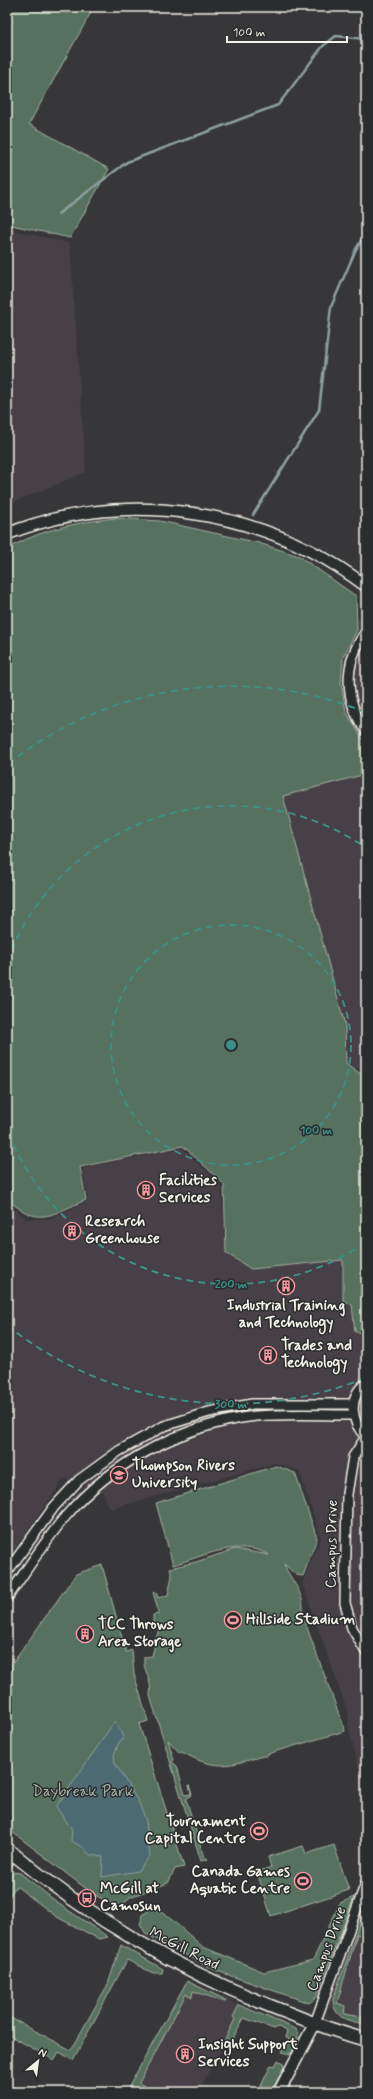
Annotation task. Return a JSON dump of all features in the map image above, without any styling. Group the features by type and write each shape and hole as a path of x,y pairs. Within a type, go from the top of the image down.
{"main road":[{"name":"McGill Road","path":"9,1855 78,1904 140,1944 235,1993 315,2024 366,2040"}],"street":[{"path":"7,534 42,523 85,514 141,509 181,511 227,519 260,529 310,550 350,574 366,586"},
{"path":"350,574 366,591"},
{"path":"366,632 352,658 349,683 353,708 366,731"},
{"path":"366,1383 357,1393 353,1404 353,1415 360,1431 366,1437"},
{"path":"7,1572 54,1507 79,1480 120,1451 164,1426 209,1412 252,1404 353,1404"},
{"path":"7,1598 65,1517 90,1492 126,1464 172,1439 213,1425 256,1416 353,1415"},
{"name":"Campus Drive","path":"366,1437 353,1457 347,1494 345,1603 352,1628 366,1652"},
{"name":"Campus Drive","path":"315,2024 366,1883"},
{"path":"279,2092 315,2024"}],"shaded area":[{"path":"7,229 70,243 86,472 7,505"},
{"path":"341,603 366,626 366,1074 347,1062 346,1025 270,793"},
{"name":"Thompson Rivers University","path":"182,1148 221,1185 226,1253 251,1269 343,1260 343,1300 351,1305 355,1333 366,1333 366,1797 348,1726 349,1716 302,1583 321,1538 299,1471 275,1463 110,1509 102,1491 64,1479 7,1560 7,1203 28,1219 49,1219 88,1201 82,1168"},
{"path":"366,1864 366,2024 341,2017 317,1996"},
{"path":"187,1981 239,2005 233,2017 236,2019 202,2085 214,2092 154,2092 133,2080"}],"green space":[{"path":"7,7 94,7 29,124 109,169 70,238 7,224"},
{"path":"117,518 160,521 259,543 299,556 356,596 357,630 343,657 341,683 346,712 366,744 366,774 283,796 345,1025 346,1063 362,1075 366,1076 366,1333 355,1332 352,1305 343,1300 343,1260 251,1269 226,1253 224,1184 183,1146 80,1167 86,1200 53,1214 37,1216 28,1214 7,1199 7,549 47,531 74,524"},
{"name":"Hillside Stadium","path":"276,1466 295,1473 317,1538 303,1576 296,1575 284,1564 300,1594 303,1607 302,1614 345,1731 267,1754 267,1756 222,1765 204,1762 182,1752 180,1753 168,1740 174,1760 172,1762 177,1766 185,1795 191,1794 189,1785 192,1795 186,1799 204,1857 208,1859 201,1861 150,1696 151,1690 144,1657 152,1656 159,1628 153,1626 153,1615 159,1614 153,1592 156,1592 158,1598 168,1595 172,1576 170,1568 196,1562 235,1549 269,1555 258,1550 234,1548 209,1553 173,1565 156,1503"},
{"name":"Daybreak Park","path":"102,1565 126,1652 132,1650 134,1674 148,1721 139,1724 184,1867 175,1869 168,1883 130,1897 120,1908 93,1894 7,1828 7,1671 76,1574"},
{"name":"Canada Games Aquatic Centre","path":"334,1845 349,1890 271,1916 257,1872 271,1867 268,1857 303,1846 306,1854"},
{"path":"14,1872 20,1873 62,1906 108,1937 99,1939 57,1917 16,1886 7,1900 7,1878"},
{"path":"354,1897 316,1998 309,2003 217,1971 146,1934 140,1924 143,1915 151,1908 165,1914 203,1947 264,1972 313,1960 340,1903"},
{"path":"362,1916 365,1928 363,1936 357,1934 337,2003 345,2006 344,2014 366,2018 366,2024 353,2022 339,2015 334,2006 333,1999"},
{"path":"121,1945 163,1969 162,1973 153,1973 127,1960 73,2060 59,2052 54,2060 7,2034 7,2016 71,2050 108,1984"},
{"path":"187,1981 226,2000 225,2002 193,1991 192,1997 186,1994 139,2083 154,2092 126,2092"},
{"path":"239,2005 296,2029 298,2038 291,2054 282,2052 289,2039 285,2037 287,2031 278,2027 274,2029 244,2018 229,2045 224,2042 235,2019 233,2017"},
{"path":"278,2060 283,2063 284,2067 271,2092 258,2092 271,2065 275,2066"}],"water":[{"path":"115,1721 124,1739 119,1742 114,1755 115,1763 139,1803 146,1821 150,1856 138,1871 102,1877 103,1857 90,1855 83,1847 71,1841 72,1829 56,1807"}],"waterway":[{"path":"58,214 127,162 278,105 323,46 336,36 366,39"},
{"path":"253,515 319,410 331,307 356,249 366,233"}],"place":[{"name":"Facilities Services","path":"146,1190"},
{"name":"Research Greenhouse","path":"72,1231"},
{"name":"Industrial Training and Technology","path":"286,1286"},
{"name":"Trades and Technology","path":"268,1355"},
{"name":"Thompson Rivers University","path":"119,1475"},
{"name":"Hillside Stadium","path":"233,1620"},
{"name":"TCC Throws Area Storage","path":"85,1634"},
{"name":"Tournament Capital Centre","path":"259,1831"},
{"name":"Canada Games Aquatic Centre","path":"303,1881"},
{"name":"McGill at Camosun","path":"87,1898"},
{"name":"Insight Support Services","path":"185,2054"}]}
